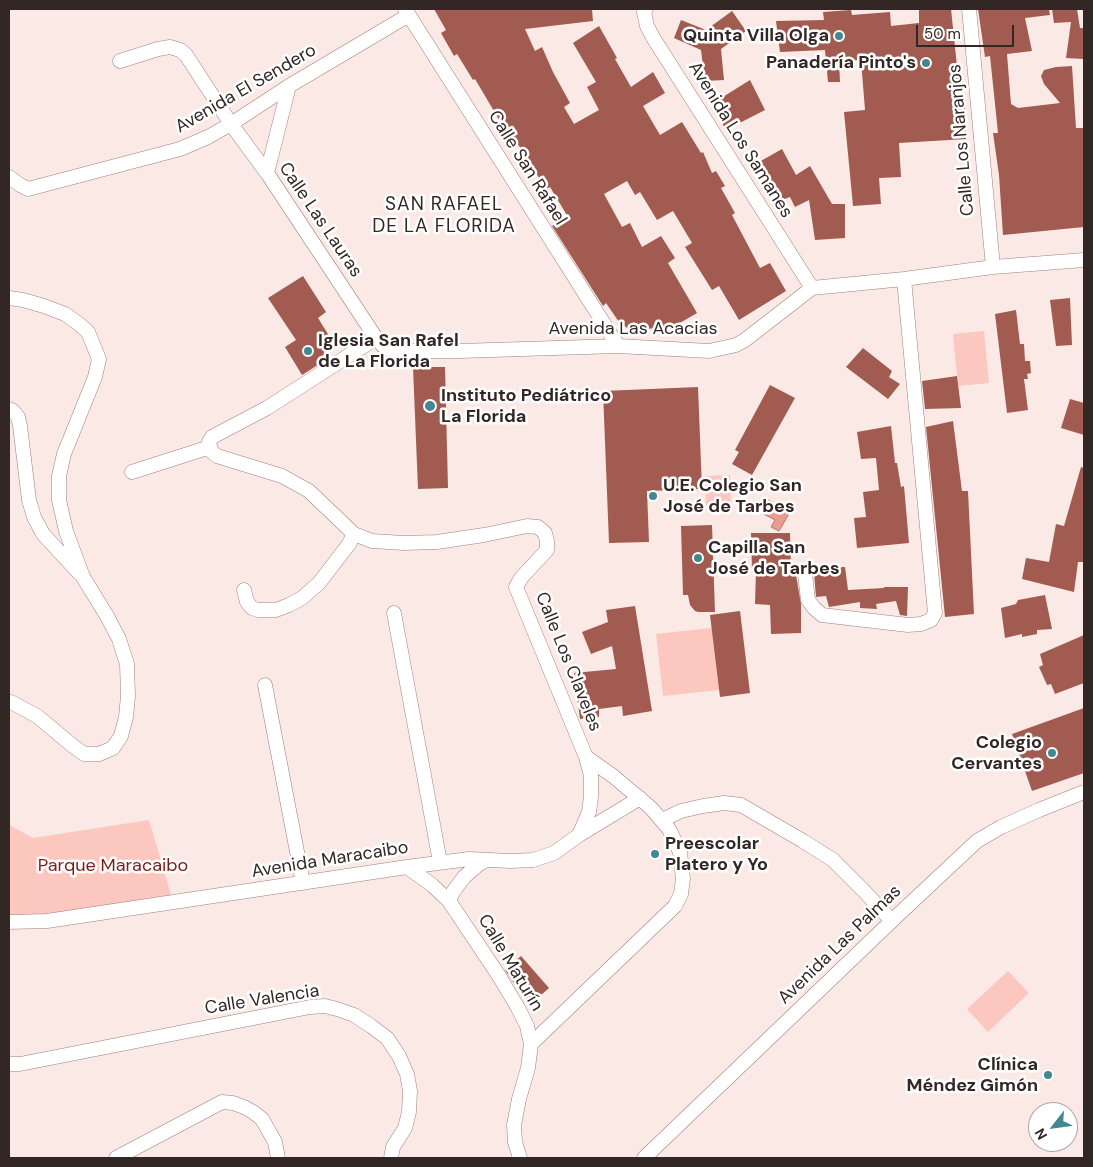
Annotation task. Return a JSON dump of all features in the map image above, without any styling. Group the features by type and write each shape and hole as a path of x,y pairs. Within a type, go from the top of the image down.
{"street":[{"name":"Avenida Los Samanes","path":"646,9 644,12 646,26 812,288"},
{"name":"Calle Los Naranjos","path":"969,9 993,267"},
{"name":"Avenida El Sendero","path":"9,177 28,189 170,153 208,137 231,124 407,12"},
{"name":"Calle San Rafael","path":"407,12 618,346"},
{"name":"Calle Las Lauras","path":"120,61 170,47 180,50 186,55 376,338"},
{"path":"267,173 289,86"},
{"path":"812,288 904,279 993,267 1084,260"},
{"path":"805,574 808,600 822,615 908,625 921,624 931,620 935,613 904,279"},
{"name":"Avenida Las Acacias","path":"376,338 383,346 392,351 460,351 618,346 709,351 736,345 745,340 812,288"},
{"path":"9,298 23,300 66,314 88,332 98,359 95,376 64,454 59,476 59,500 66,531 83,577"},
{"path":"132,472 210,446 212,437 267,408 376,338"},
{"path":"9,409 18,417 29,500 34,517 43,534 83,577 107,616 119,639 127,664 128,696 126,717 121,736 113,748 99,754 84,754 37,716 10,700"},
{"name":"Calle Los Claveles","path":"210,446 216,456 282,476 309,492 354,534 372,541 404,543 437,542 527,526 538,527 544,533 547,541 547,550 520,578 516,587 586,757 640,798 662,820 669,829 680,852 683,879 681,894 675,906 531,1044"},
{"path":"244,590 247,602 252,608 276,610 289,605 302,598 319,583 349,544 354,534"},
{"path":"394,613 440,862"},
{"path":"265,685 303,883"},
{"path":"579,835 589,812 591,797 591,776 586,757"},
{"name":"Avenida Las Palmas","path":"644,1158 977,841 1001,827 1038,810 1084,792"},
{"name":"Avenida Maracaibo","path":"9,922 47,921 440,862 469,859 533,860 554,853 579,835 640,798"},
{"path":"662,820 681,811 704,806 724,803 741,805 833,860 892,921"},
{"path":"449,902 457,885 464,877 479,864 487,860"},
{"name":"Calle Maturín","path":"407,867 432,885 449,902 499,976 527,1026 531,1044 528,1068 514,1125 514,1142 520,1158"},
{"name":"Calle Valencia","path":"9,1064 20,1064 310,1007 325,1006 354,1015 371,1026 387,1038 399,1056 410,1091 409,1112 404,1128 393,1147 391,1158"},
{"path":"116,1158 222,1102 244,1107 262,1119 276,1142 278,1158"}],"green space":[{"path":"984,331 989,383 958,386 953,334"},
{"path":"730,475 731,505 706,506 705,476"},
{"path":"720,627 728,689 663,696 656,634"},
{"name":"Parque Maracaibo","path":"149,820 172,898 45,916 9,917 9,825 33,838"},
{"path":"1008,971 1029,993 988,1032 967,1009"}],"shaded area":[{"path":"767,499 790,512 779,531 771,527 775,520 760,512"}],"building":[{"path":"434,9 592,9 593,21 525,29 535,51 542,47 570,103 564,107 574,124 599,110 587,87 596,82 573,43 599,26 631,87 653,72 665,93 643,106 660,135 682,122 701,153 703,152 712,173 716,171 725,186 721,188 735,213 732,215 760,268 770,263 786,291 739,320 719,286 712,290 685,247 692,243 673,211 657,220 640,192 635,195 627,181 604,194 622,227 630,223 642,247 661,236 675,258 668,263 697,313 673,327 630,330 619,322 606,303 603,306 552,226 568,217 550,187 546,189 514,138 511,140 475,79 473,80 457,54 454,56 441,33 446,30"},
{"path":"919,9 951,9 961,104 965,104 966,139 899,143 901,177 879,178 881,204 853,206 844,112 865,110 861,60 839,61 840,82 828,82 825,50 780,52 776,21 824,20 823,12 851,10 852,15 890,12 891,26 919,23"},
{"path":"978,9 1049,9 1050,15 1025,18 1032,51 1007,54 1011,104 1018,108 1060,103 1044,84 1041,76 1044,70 1072,66 1076,128 1084,128 1084,227 1003,235 999,175 993,133 998,133 990,56 985,57"},
{"path":"1052,9 1077,9 1080,28 1084,28 1084,59 1066,58 1071,22 1054,23"},
{"path":"732,11 746,31 721,49 724,80 705,81 701,50 674,38 681,20 706,30"},
{"path":"750,80 765,110 726,130 718,116 725,112 718,100"},
{"path":"782,149 796,175 810,166 832,204 845,204 845,238 815,240 809,200 795,207 790,197 782,200 774,186 766,190 752,166"},
{"path":"303,276 326,312 318,318 336,347 324,354 327,359 302,375 285,347 296,340 268,298"},
{"path":"1070,298 1072,345 1056,346 1050,300"},
{"path":"1016,310 1020,344 1024,344 1025,361 1030,361 1031,373 1027,374 1028,379 1024,379 1028,410 1007,413 995,314"},
{"path":"863,348 892,371 889,377 900,384 888,399 846,367"},
{"name":"Instituto Pediátrico La Florida","path":"413,367 445,367 448,488 418,489"},
{"path":"957,376 961,408 925,409 922,381"},
{"path":"770,385 795,398 752,475 732,464 739,452 735,450"},
{"path":"698,387 702,489 647,491 649,542 609,543 603,391"},
{"path":"1070,399 1084,403 1084,435 1061,428"},
{"path":"953,421 962,491 968,491 974,614 945,617 926,427"},
{"path":"891,426 895,463 897,463 901,487 904,486 909,543 857,548 854,518 866,517 863,492 879,490 876,458 861,459 857,432"},
{"path":"1081,467 1084,468 1084,562 1078,562 1074,592 1022,579 1026,558 1049,562 1056,524 1064,526"},
{"name":"Capilla San José de Tarbes","path":"712,525 715,612 698,612 690,605 688,595 683,595 681,526"},
{"path":"751,533 790,533 791,569 801,566 797,570 796,575 801,604 801,633 771,634 770,605 755,604 756,571 752,571"},
{"path":"815,563 817,568 845,567 848,590 908,587 907,616 900,615 896,601 876,604 877,609 860,608 860,602 829,607 826,596 816,597 814,573 812,568 805,565"},
{"path":"1045,595 1052,629 1037,630 1037,634 1022,637 1022,634 1005,638 1001,608 1016,604 1018,600"},
{"path":"635,606 652,711 623,716 622,706 599,709 599,717 580,719 574,673 616,669 612,646 591,654 582,632 608,622 606,610"},
{"path":"740,611 750,693 720,697 710,615"},
{"path":"1084,635 1084,683 1055,694 1051,684 1047,685 1039,667 1043,665 1040,654"},
{"name":"Colegio Cervantes","path":"1084,708 1084,773 1032,791 1012,734"},
{"path":"521,956 549,988 531,1004 505,970"}],"place":[{"name":"Quinta Villa Olga","path":"839,36"},
{"name":"Panadería Pinto's","path":"926,63"},
{"name":"Iglesia San Rafel de La Florida","path":"308,351"},
{"name":"Instituto Pediátrico La Florida","path":"430,406"},
{"name":"U.E. Colegio San José de Tarbes","path":"653,496"},
{"name":"Capilla San José de Tarbes","path":"698,558"},
{"name":"Colegio Cervantes","path":"1052,753"},
{"name":"Preescolar Platero y Yo","path":"655,854"},
{"name":"Clínica Méndez Gimón","path":"1048,1075"}],"district":[{"name":"SAN RAFAEL DE LA FLORIDA","path":"444,216"}]}
